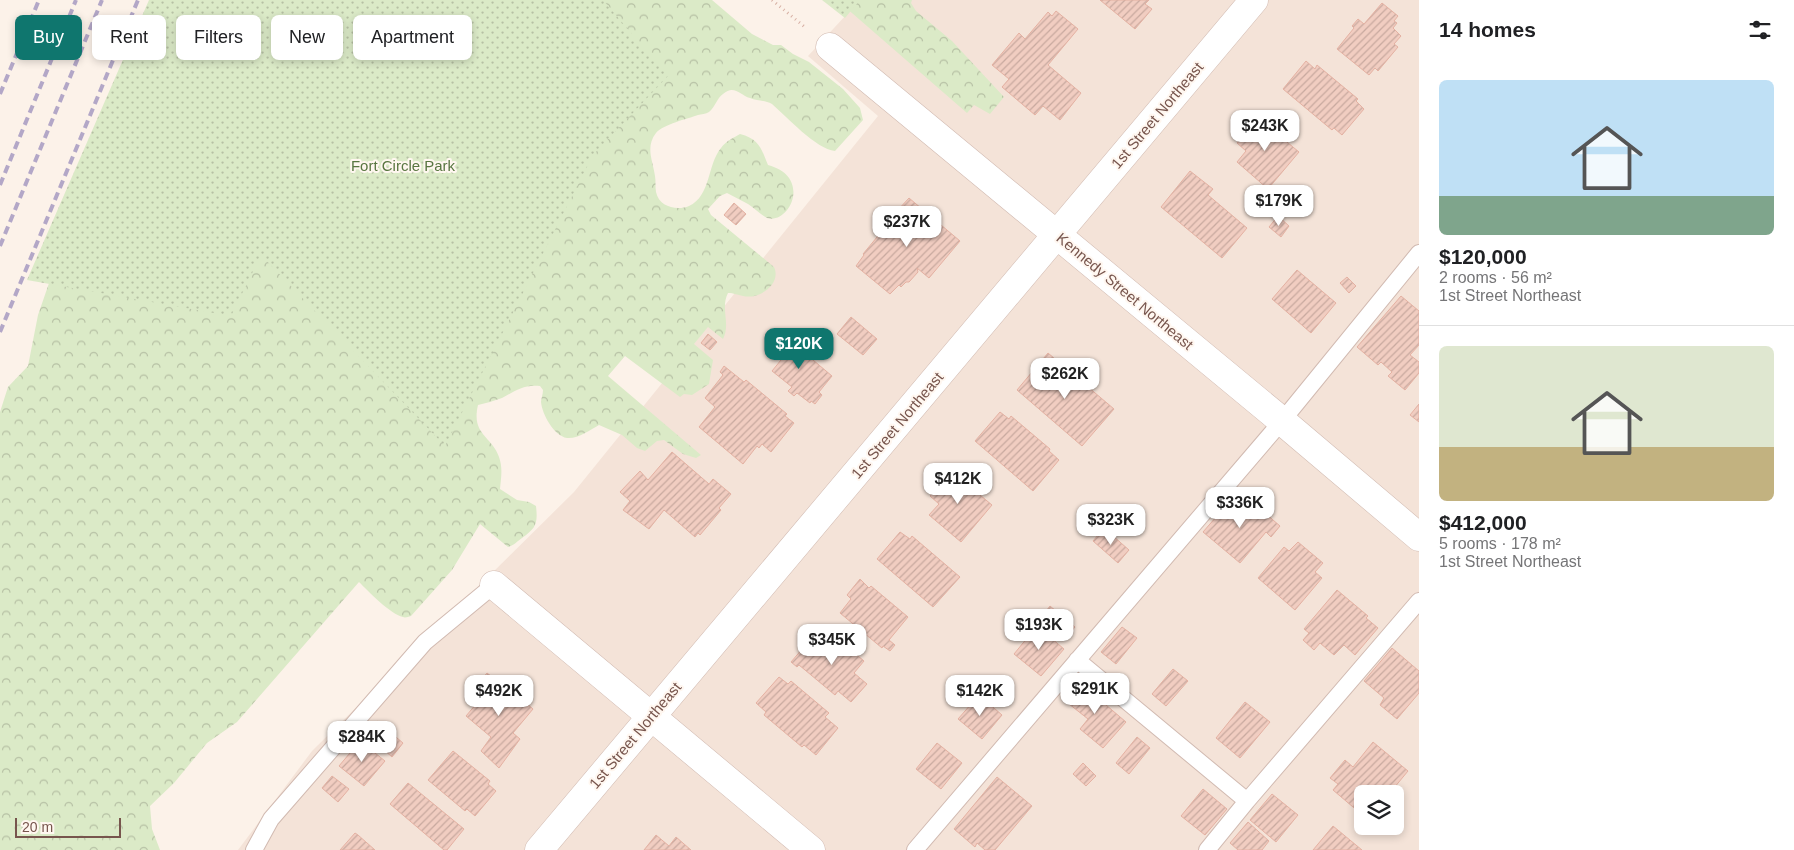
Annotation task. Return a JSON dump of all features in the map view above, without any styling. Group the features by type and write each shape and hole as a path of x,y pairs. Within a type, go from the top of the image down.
{"street":[{"name":"1st Street Northeast","path":"538,850 1254,0"},
{"name":"Kennedy Street Northeast","path":"830,47 1282,421 1419,537"},
{"path":"494,585 811,850"}],"lane":[{"path":"915,850 1282,421 1419,253"},
{"path":"254,850 271,819 424,642 494,585"},
{"path":"1207,850 1419,601"},
{"path":"1077,660 1247,801"}],"path":[{"path":"772,0 830,47"}],"shaded area":[{"path":"860,0 1419,0 1419,850 238,850 312,751 574,492 878,116 808,56"}],"green space":[{"name":"Fort Circle Park","path":"149,0 603,0 668,76 593,155 445,446 261,255 231,316 27,280 123,60 166,60 166,15 142,15"},
{"path":"154,0 712,0 752,34 773,45 781,45 809,62 843,89 860,108 863,120 835,151 819,145 772,104 746,97 737,91 730,90 721,96 709,112 664,127 653,138 650,149 656,192 661,201 674,208 689,206 696,201 705,188 713,163 721,148 740,134 758,145 768,165 782,171 790,179 793,189 793,199 789,207 783,214 775,218 767,218 748,204 727,193 720,196 708,209 711,215 774,267 776,273 772,285 756,296 749,297 728,293 725,305 726,327 723,339 708,327 694,344 713,360 709,384 692,395 684,394 680,397 625,356 608,376 701,455 696,458 683,454 664,440 657,441 645,451 637,448 622,435 599,425 575,437 567,438 562,436 553,429 544,412 541,402 543,390 540,386 524,387 502,398 478,405 477,423 496,450 500,461 500,489 517,500 529,502 536,506 537,517 535,525 530,531 508,547 480,524 452,570 409,617 392,612 359,582 237,722 207,743 174,783 150,806 152,829 160,850 0,850 0,412 8,387 28,366 38,315 132,60 166,60 166,15 148,15"},
{"path":"822,0 860,0 845,18"},
{"path":"837,0 912,0 911,3 916,11 952,41 1004,97 990,114 974,105 967,113"}],"building":[{"path":"1100,0 1149,0 1145,4 1152,9 1135,29"},
{"path":"1382,3 1398,16 1394,21 1397,23 1393,28 1401,36 1394,44 1398,47 1378,71 1375,68 1369,75 1337,49 1354,28 1352,26 1358,19 1364,24"},
{"path":"1056,11 1078,29 1048,65 1081,93 1060,120 1043,106 1035,115 1002,87 1009,79 992,65 1019,33 1025,39 1048,12 1052,16"},
{"path":"1306,61 1315,69 1317,65 1358,99 1356,101 1364,109 1342,135 1334,128 1332,130 1283,89"},
{"path":"1262,113 1274,123 1270,128 1299,152 1268,189 1237,162 1246,151 1237,143"},
{"path":"1190,171 1213,189 1208,195 1247,228 1222,258 1161,207"},
{"path":"909,198 960,241 929,278 917,268 918,272 909,282 906,282 901,287 899,285 890,294 856,266 863,254 887,225 885,224"},
{"path":"734,203 746,214 736,225 724,215"},
{"path":"1278,216 1289,226 1281,237 1269,227"},
{"path":"1297,270 1336,303 1311,333 1272,299"},
{"path":"1347,277 1356,286 1349,293 1340,283"},
{"path":"1401,296 1419,311 1419,345 1410,355 1419,362 1419,373 1405,390 1388,376 1392,372 1381,362 1378,365 1357,347"},
{"path":"851,317 877,339 863,355 837,334"},
{"path":"781,333 832,376 819,392 822,395 815,404 811,401 810,403 797,393 794,396 788,391 792,387 772,371 781,360 768,348"},
{"path":"708,334 717,342 710,350 701,343"},
{"path":"1048,353 1114,409 1082,446 1017,390"},
{"path":"724,366 744,382 746,380 787,414 785,416 794,423 771,452 762,444 759,448 757,446 743,464 699,427 715,407 705,398 723,375 720,372"},
{"path":"1419,404 1419,422 1410,415"},
{"path":"1000,412 1009,419 1011,416 1050,449 1049,451 1059,460 1033,491 975,441"},
{"path":"672,452 709,484 713,479 731,494 719,508 721,510 700,535 698,533 695,537 664,510 649,529 623,510 630,501 620,492 640,471 648,480"},
{"path":"955,466 967,476 963,481 992,505 961,542 929,515 939,504 930,496"},
{"path":"1230,501 1242,511 1251,501 1280,526 1271,537 1266,532 1240,563 1203,532"},
{"path":"1104,528 1129,550 1118,563 1093,541"},
{"path":"900,532 910,539 912,536 960,577 933,607 877,559"},
{"path":"1298,542 1323,563 1315,572 1322,578 1295,610 1258,578 1284,547 1289,551"},
{"path":"860,579 908,617 889,640 895,645 890,651 883,646 882,648 840,613 851,599 847,595"},
{"path":"1337,590 1368,616 1366,618 1378,628 1355,655 1344,645 1334,655 1320,643 1314,650 1303,640 1309,633 1304,629"},
{"path":"1050,606 1075,627 1063,641 1038,621"},
{"path":"1037,626 1064,649 1041,676 1014,654"},
{"path":"1122,627 1137,638 1116,664 1101,652"},
{"path":"828,631 864,661 854,673 867,684 851,702 838,691 835,695 799,665 797,667 791,662 809,641 815,646"},
{"path":"1392,648 1419,671 1419,693 1397,719 1380,705 1384,698 1364,681"},
{"path":"1173,669 1188,681 1166,706 1152,694"},
{"path":"487,673 496,680 509,682 512,691 533,709 513,733 520,739 499,768 481,751 491,737 466,716 482,697 473,690"},
{"path":"779,677 788,684 791,681 829,713 825,717 838,728 816,755 804,745 802,747 764,715 766,712 756,703"},
{"path":"1079,682 1126,722 1103,748 1080,729 1088,719 1064,700"},
{"path":"979,695 1002,715 982,739 958,719"},
{"path":"1245,702 1270,722 1240,758 1216,738"},
{"path":"377,721 403,743 392,757 366,734"},
{"path":"1137,737 1150,748 1129,774 1116,763"},
{"path":"360,741 385,761 364,786 339,766"},
{"path":"1373,742 1408,771 1396,785 1354,785 1354,808 1333,790 1338,784 1330,778 1345,760 1353,767"},
{"path":"937,743 962,763 941,789 916,769"},
{"path":"453,751 490,781 488,784 496,791 475,816 467,809 465,811 428,780"},
{"path":"1083,763 1096,776 1086,786 1073,774"},
{"path":"332,776 349,789 338,802 322,788"},
{"path":"997,777 1032,806 995,850 985,850 977,843 975,847 954,829"},
{"path":"408,783 464,829 447,850 444,850 390,804"},
{"path":"1203,789 1227,809 1205,835 1181,816"},
{"path":"1272,794 1298,815 1276,842 1250,820"},
{"path":"1248,822 1269,841 1262,850 1238,850 1230,843"},
{"path":"1333,826 1362,850 1313,850"},
{"path":"355,833 358,835 375,850 340,850"},
{"path":"656,835 669,846 676,837 691,850 644,850"}],"railway":[{"path":"0,94 39,0"},
{"path":"0,185 76,0"},
{"path":"0,246 102,0"},
{"path":"0,332 138,0"}]}
